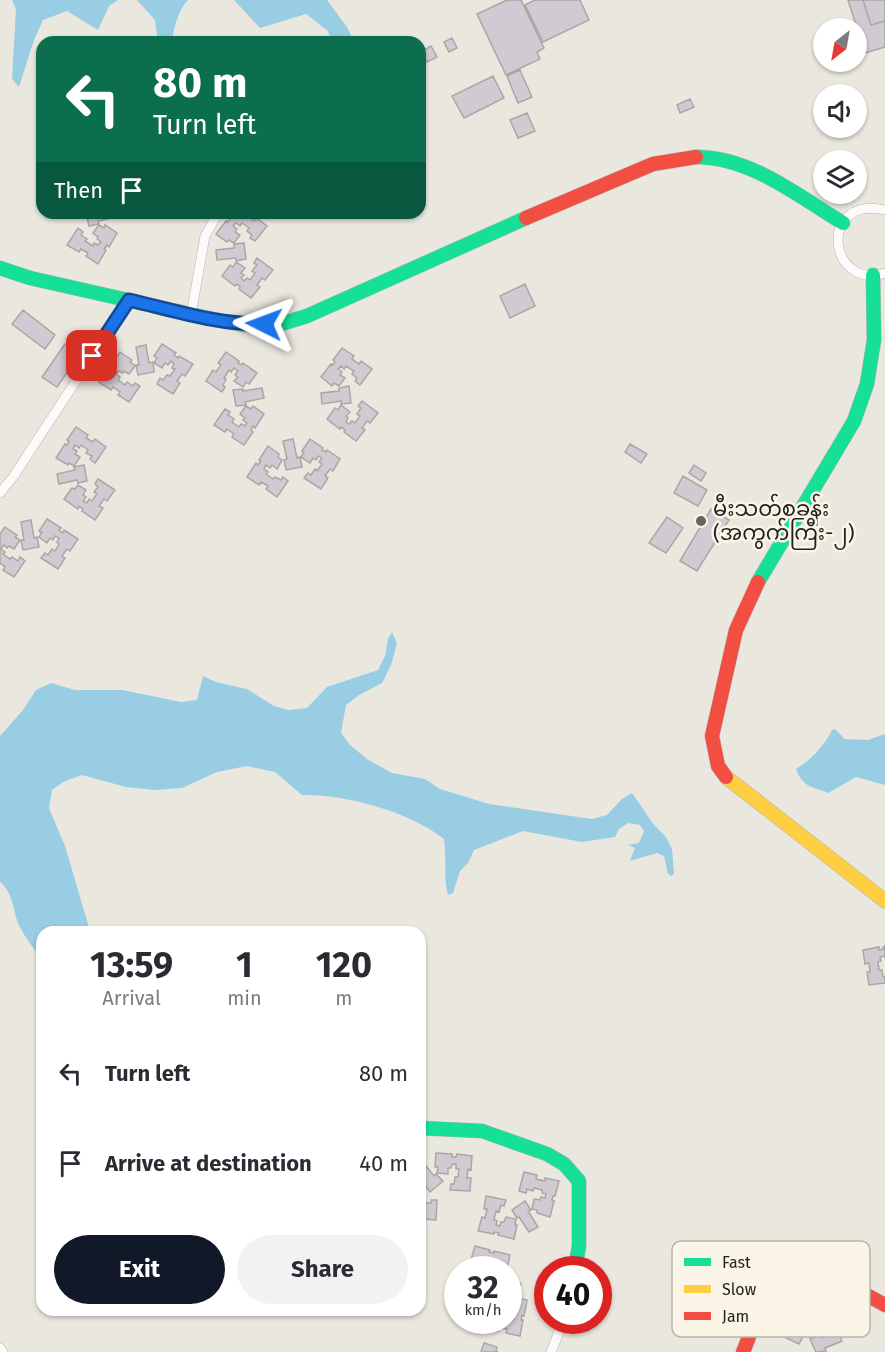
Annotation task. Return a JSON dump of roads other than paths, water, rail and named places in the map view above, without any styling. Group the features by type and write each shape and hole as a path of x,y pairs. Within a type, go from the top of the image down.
{"street":[{"path":"0,268 30,278 191,315 248,325 281,324 307,316 478,238 653,164 682,158 710,158 736,163 758,173 843,223"},
{"path":"885,210 870,207 858,209 843,223 837,240 839,253 849,267 861,274 879,274 874,340 867,384 854,421 760,577 736,630 712,736 718,766 729,781 885,902"},
{"path":"191,315 206,236 215,219"},
{"path":"0,493 19,468 129,300"},
{"path":"426,1128 482,1131 547,1154 564,1164 579,1181 577,1256"},
{"path":"870,1298 885,1305"},
{"path":"551,1352 558,1334"},
{"path":"743,1352 750,1337"},
{"path":"0,1348 3,1352"}],"water":[{"path":"12,0 118,0 109,6 98,30 67,11 43,20 19,87 12,79 16,9"},
{"path":"137,0 188,0 177,20 173,36 157,36 155,20"},
{"path":"234,0 327,0 351,36 329,36 328,31 306,14 260,28"},
{"path":"392,632 397,643 391,665 382,683 346,705 341,733 350,745 367,759 392,773 425,779 440,789 489,804 592,819 607,815 622,799 632,793 654,825 666,837 672,849 674,873 672,876 668,874 664,856 657,853 630,861 635,848 628,845 639,843 644,831 640,825 628,823 619,829 615,837 582,842 523,831 474,850 468,863 460,871 453,893 448,895 444,839 430,829 396,813 357,801 319,795 302,795 275,772 247,766 217,772 182,788 155,790 126,787 82,775 63,782 52,790 49,808 65,846 89,926 36,926 36,952 21,929 11,898 0,882 0,736 23,710 36,690 51,683 75,690 122,690 181,702 197,700 203,676 216,682 247,689 274,706 289,710 307,708 327,687 378,670 385,656 388,639"},
{"path":"835,729 845,739 868,740 885,734 885,785 856,777 828,793 809,786 802,780 796,769 817,752"}],"place":[{"name":"မီးသတ်စခန်း (အကွက်ကြီး-၂)","path":"701,521"}]}
